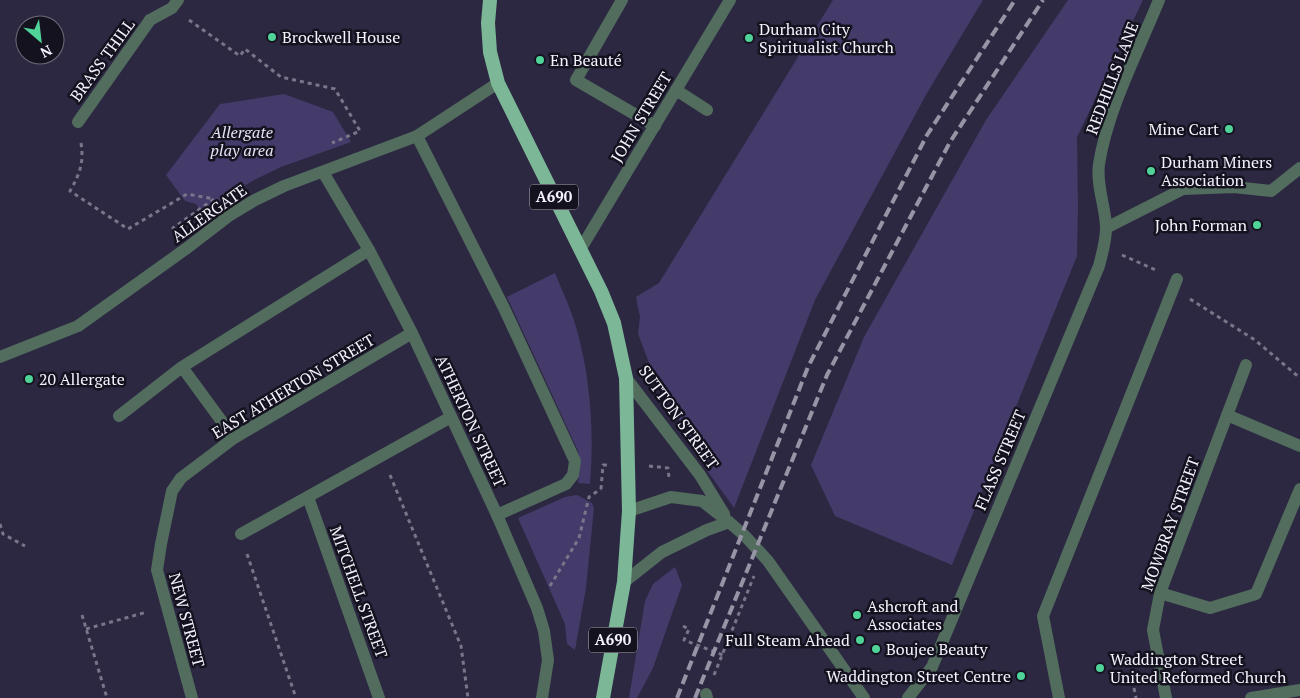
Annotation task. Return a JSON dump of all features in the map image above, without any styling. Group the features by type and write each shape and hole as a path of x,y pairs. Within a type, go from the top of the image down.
{"highway":[{"name":"A690","path":"490,0 488,23 490,52 498,83"},
{"name":"SUTTON STREET","path":"498,83 601,291 614,323 626,378"},
{"name":"A690","path":"603,698 624,582 629,511 626,378"}],"street":[{"path":"622,0 576,80 655,126"},
{"name":"JOHN STREET","path":"580,250 730,0"},
{"name":"REDHILLS LANE","path":"1106,228 1100,197 1099,166 1105,136 1117,100 1160,0"},
{"name":"BRASS THILL","path":"78,122 150,20 175,4"},
{"name":"ALLERGATE","path":"0,357 78,326 230,215 255,200 284,186 417,136 498,83"},
{"path":"676,90 707,110"},
{"path":"417,136 504,308 575,461 573,474 566,484 497,515"},
{"path":"1106,228 1183,189 1234,187 1271,191 1300,168"},
{"name":"ATHERTON STREET","path":"323,172 369,250 412,333 497,515 537,608 544,631 548,660 542,698"},
{"name":"FLASS STREET","path":"908,698 932,667 1099,266 1106,228"},
{"path":"119,416 182,367 369,250"},
{"path":"1059,698 1043,616 1177,279"},
{"name":"EAST ATHERTON STREET","path":"165,521 172,491 181,478 234,438 412,333"},
{"name":"MOWBRAY STREET","path":"1166,698 1153,630 1160,594 1246,365"},
{"path":"182,367 234,438"},
{"name":"SUTTON STREET","path":"626,378 700,475 729,522"},
{"path":"1227,415 1300,446"},
{"path":"241,534 451,417"},
{"path":"1160,594 1210,608 1256,594 1300,489"},
{"name":"MITCHELL STREET","path":"308,496 379,698"},
{"name":"SUTTON STREET","path":"629,511 671,497 702,501 729,522 768,561 864,698"},
{"name":"NEW STREET","path":"165,521 157,570 192,698"},
{"path":"624,582 662,552 707,530 729,522"},
{"path":"1251,698 1300,690"}],"path":[{"path":"175,4 240,56 245,49 281,77 335,89 355,122"},
{"path":"78,122 83,153 80,174 70,190 128,229 187,194 214,199 173,228 187,248"},
{"path":"1104,246 1177,279"},
{"path":"1189,298 1255,340 1300,378"},
{"path":"382,456 461,646 468,698"},
{"path":"629,464 668,468 671,497"},
{"path":"537,608 579,538 589,497 602,489"},
{"path":"0,524 3,534 25,546"},
{"path":"241,534 296,698"},
{"path":"706,696 750,587"},
{"path":"86,629 167,607"},
{"path":"82,615 107,698"},
{"path":"683,626 689,629 684,640 723,655"},
{"path":"1134,688 1136,698"}],"green space":[{"path":"833,0 983,0 927,93 815,300 734,508 706,469 651,368 638,334 640,317 636,297 659,283"},
{"path":"1068,0 1143,0 1077,137 1077,256 952,565 835,516 811,465 864,337 986,120"},
{"name":"Allergate play area","path":"284,94 333,112 351,142 281,167 254,180 201,213 196,204 185,201 166,175 220,104"},
{"path":"555,273 576,326 586,371 592,446 590,484 578,483 580,466 578,451 507,297"},
{"path":"577,495 592,503 594,508 586,588 575,650 567,644 565,624 518,518 565,497"},
{"path":"675,567 682,585 653,668 637,698 629,698 645,601 653,584"}],"railway":[{"path":"677,698 808,367 927,135 1015,0"},
{"path":"695,698 827,375 950,142 1043,0"}],"place":[{"name":"Brockwell House","path":"272,37"},
{"name":"Durham City Spiritualist Church","path":"749,38"},
{"name":"En Beauté","path":"540,60"},
{"name":"Mine Cart","path":"1229,129"},
{"name":"Durham Miners Association","path":"1151,171"},
{"name":"John Forman","path":"1257,225"},
{"name":"20 Allergate","path":"29,379"},
{"name":"Ashcroft and Associates","path":"857,615"},
{"name":"Full Steam Ahead","path":"860,640"},
{"name":"Boujee Beauty","path":"876,649"},
{"name":"Waddington Street United Reformed Church","path":"1100,668"},
{"name":"Waddington Street Centre","path":"1021,676"}]}
